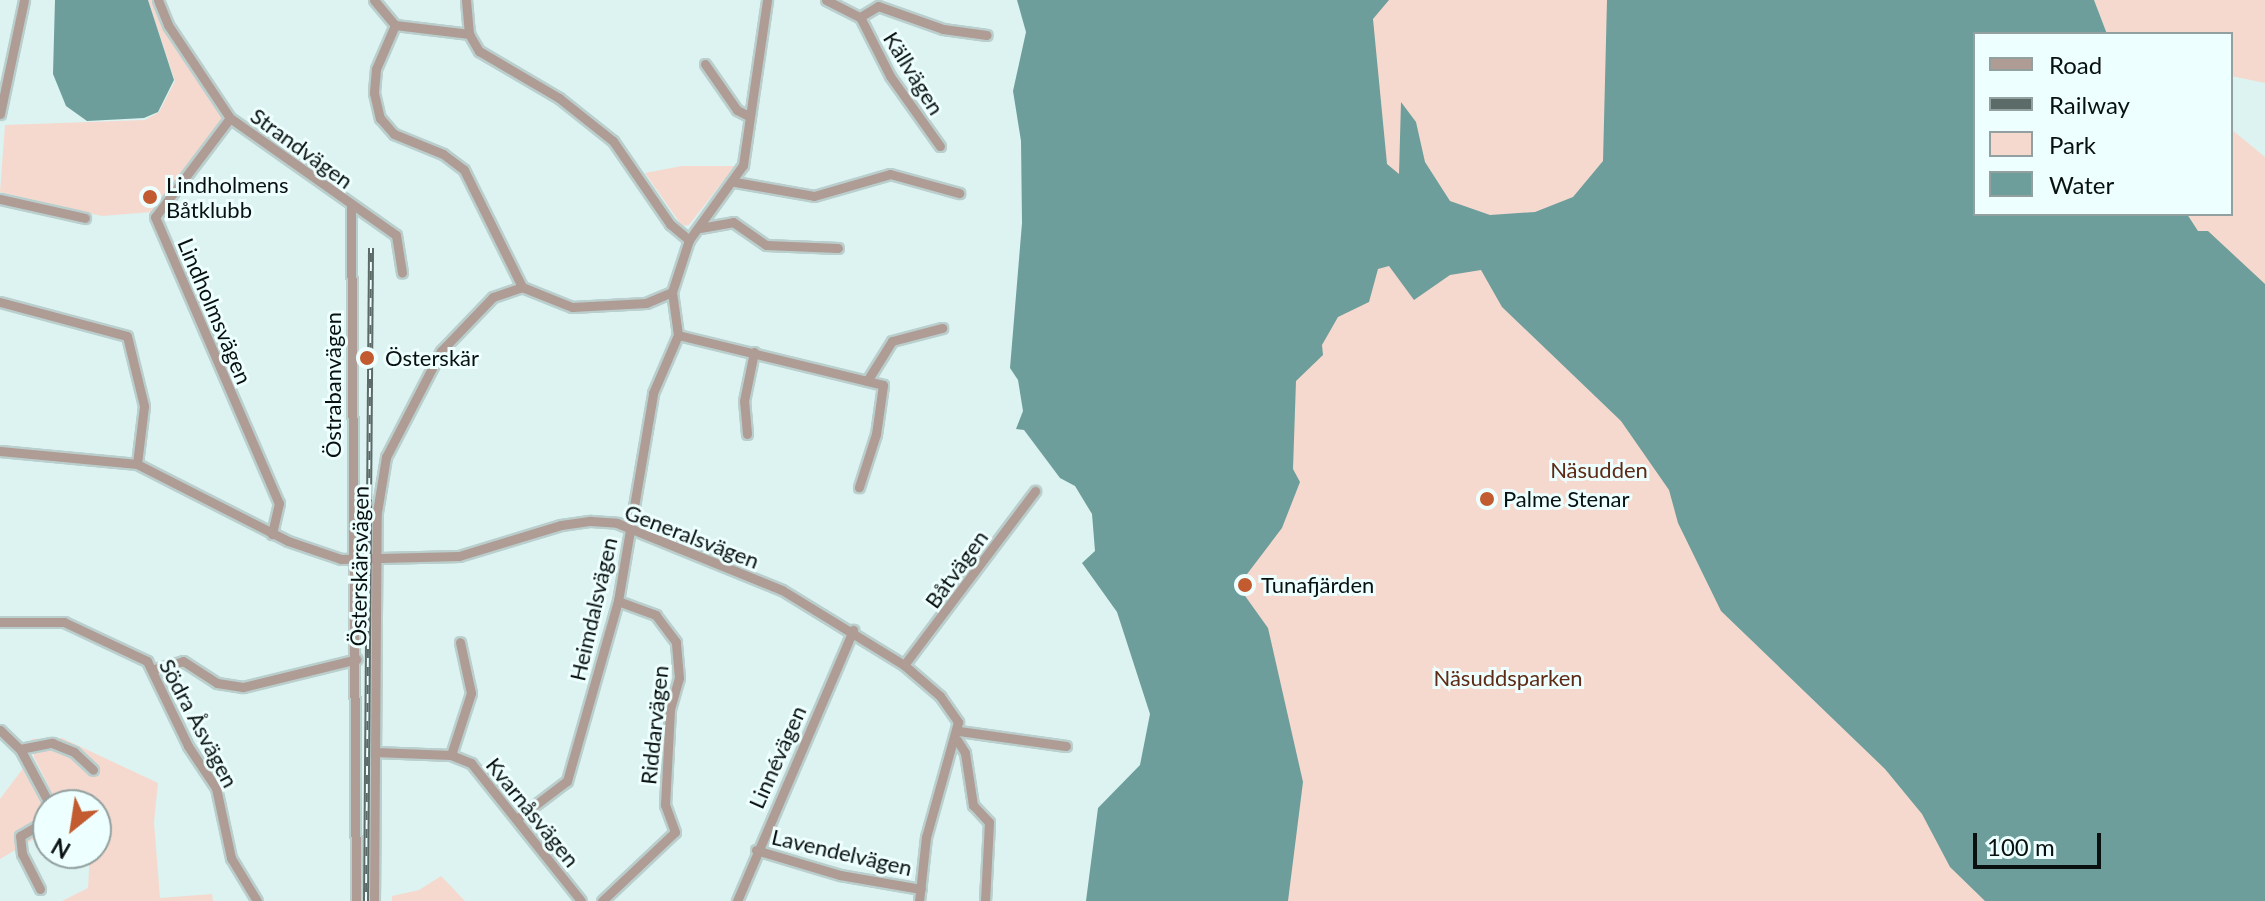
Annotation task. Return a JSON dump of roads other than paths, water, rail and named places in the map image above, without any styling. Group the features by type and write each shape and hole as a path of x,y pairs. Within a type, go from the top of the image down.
{"street":[{"path":"0,114 24,0"},
{"name":"Strandvägen","path":"158,0 168,25 230,118 400,241 402,273"},
{"path":"374,0 395,25 469,34"},
{"path":"466,0 469,34 495,65 559,98 613,141 670,224 692,236"},
{"path":"767,0 743,165 735,182 692,236 672,292 678,335 883,385 876,434 859,487"},
{"name":"Källvägen","path":"826,0 860,17 890,76 940,146"},
{"name":"Källvägen","path":"860,17 880,3 943,29 987,35"},
{"path":"395,25 376,69 374,93 380,118 394,134 443,154 464,170 522,287 572,307 646,303 672,292"},
{"path":"705,64 737,110 749,116"},
{"name":"Lindholmsvägen","path":"230,118 155,217 279,503 272,534"},
{"path":"735,182 814,196 890,174 959,193"},
{"path":"0,199 85,218"},
{"name":"Östrabanvägen","path":"351,205 357,659 356,901"},
{"path":"692,236 708,223 733,222 766,245 838,248"},
{"name":"Österskärsvägen","path":"374,901 379,475 431,368 453,335 493,297 522,287"},
{"path":"0,302 127,336 144,406 137,464"},
{"path":"867,381 892,341 906,333 942,328"},
{"name":"Heimdalsvägen","path":"518,818 564,787 618,601 653,393 678,335"},
{"path":"747,434 744,401 754,352"},
{"name":"Generalsvägen","path":"0,451 137,464 272,534 322,554 355,560 476,554 575,521 630,529 782,590 853,630 904,665 940,696 965,753 973,805 989,822 985,901"},
{"name":"Båtvägen","path":"904,665 1035,491"},
{"name":"Riddarvägen","path":"602,901 675,832 665,805 670,709 679,678 676,642 656,615 618,601"},
{"name":"Södra Åsvägen","path":"0,622 64,622 132,650 154,669 188,746 216,788 231,858 257,901"},
{"name":"Linnévägen","path":"737,901 756,850 853,630"},
{"path":"375,752 451,755 471,693 460,642"},
{"path":"154,669 183,661 217,683 243,687 357,659"},
{"path":"0,730 20,749 41,789"},
{"path":"919,901 926,837 958,736 1066,746"},
{"path":"20,749 52,743 74,752 93,770"},
{"name":"Kvarnåsvägen","path":"451,755 475,767 581,901"},
{"path":"32,829 20,836 22,854 40,889"},
{"name":"Lavendelvägen","path":"756,850 840,875 921,889"}],"water":[{"path":"55,0 148,0 174,80 158,112 144,118 87,121 66,106 53,74"},
{"path":"1017,0 1389,0 1373,19 1387,164 1399,174 1401,102 1416,122 1425,162 1450,201 1490,215 1535,212 1573,197 1603,161 1607,0 2094,0 2106,32 1973,32 1973,216 2188,216 2198,231 2208,231 2265,284 2265,901 1985,901 1950,867 1922,814 1885,769 1721,611 1678,523 1669,490 1621,421 1502,307 1481,270 1450,275 1414,300 1389,266 1378,269 1369,302 1338,317 1322,345 1323,355 1296,381 1293,469 1300,482 1282,528 1238,586 1268,628 1303,782 1288,901 1086,901 1098,808 1140,765 1150,714 1117,612 1082,563 1095,551 1092,514 1075,486 1060,478 1024,430 1016,429 1023,411 1018,380 1010,368 1022,223 1021,141 1013,91 1026,32"}],"railway":[{"path":"366,901 371,248"}],"place":[{"name":"Lindholmens Båtklubb","path":"150,197"},
{"name":"Österskär","path":"367,358"},
{"name":"Palme Stenar","path":"1487,499"},
{"name":"Tunafjärden","path":"1245,585"}],"park label":[{"name":"Näsudden","path":"1599,470"},
{"name":"Näsuddsparken","path":"1508,678"}]}
